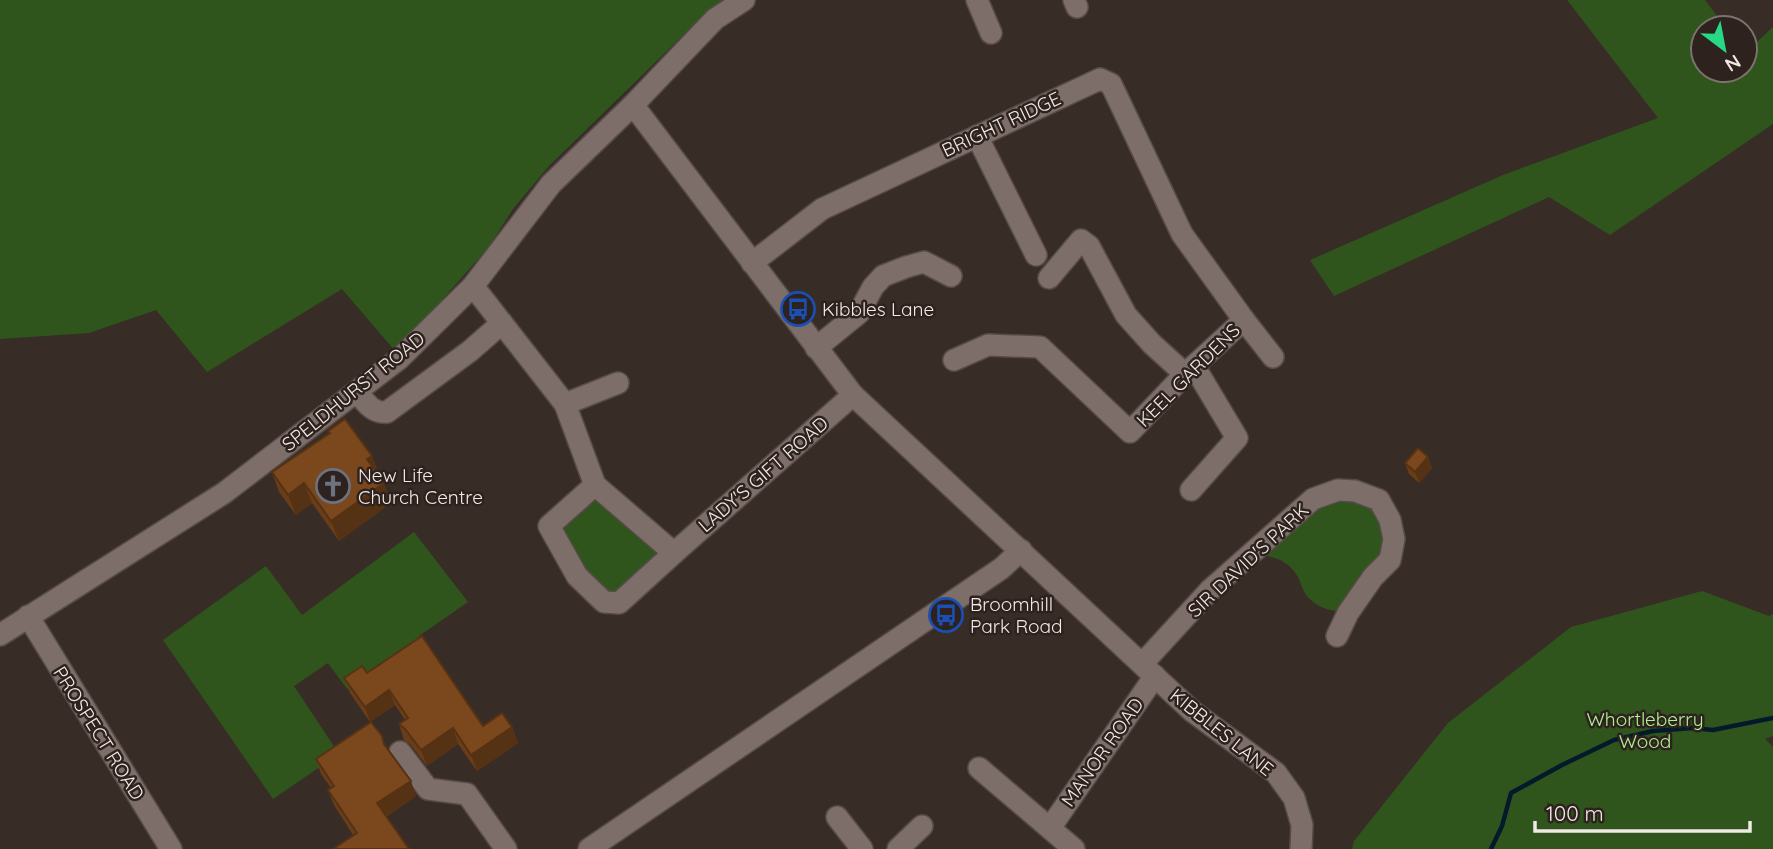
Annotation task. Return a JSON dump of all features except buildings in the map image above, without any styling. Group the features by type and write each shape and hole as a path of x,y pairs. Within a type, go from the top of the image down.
{"street":[{"name":"SPELDHURST ROAD","path":"0,635 224,493 399,359 473,286 551,184 633,105 715,19 744,0"},
{"path":"976,0 992,33"},
{"name":"BRIGHT RIDGE","path":"752,263 822,209 1100,79 1111,84 1182,234"},
{"name":"KIBBLES LANE","path":"633,105 853,395 1192,711 1276,773 1294,798 1302,825 1301,849"},
{"path":"977,136 1036,256"},
{"name":"KEEL GARDENS","path":"1182,234 1273,357"},
{"path":"1049,278 1081,240 1089,246 1126,315 1152,344 1190,370 1237,438 1191,490"},
{"path":"816,348 859,313 873,287 883,276 924,262 951,276"},
{"path":"473,286 565,404 595,485 674,554"},
{"name":"KEEL GARDENS","path":"954,360 988,345 1040,347 1130,432 1190,370 1244,320"},
{"path":"357,392 373,410 387,412 470,351 502,323"},
{"path":"565,404 618,383"},
{"name":"LADY'S GIFT ROAD","path":"595,485 549,526 578,576 604,602 619,603 853,395"},
{"name":"SIR DAVID'S PARK","path":"1149,670 1210,590 1313,499 1338,490 1355,491 1379,500 1390,520 1394,539 1390,560 1373,577 1337,636"},
{"path":"589,849 1002,568 1021,550"},
{"name":"PROSPECT ROAD","path":"28,617 63,657 171,849"},
{"name":"MANOR ROAD","path":"1049,828 1149,670"},
{"path":"400,752 428,789 467,794 506,849"},
{"name":"MANOR ROAD","path":"979,768 1074,849"},
{"path":"837,817 862,849"},
{"path":"898,849 922,826"}],"green space":[{"path":"0,0 725,0 709,10 549,166 513,209 488,248 396,352 342,289 207,372 156,310 89,333 0,339"},
{"path":"1567,0 1705,0 1716,14 1689,14 1689,84 1759,84 1759,40 1773,27 1773,124 1610,235 1549,197 1334,296 1310,260 1503,175 1658,118"},
{"path":"595,485 674,553 604,602 549,526"},
{"path":"1313,499 1379,500 1394,539 1348,613 1325,608 1312,601 1294,571 1284,562 1251,554"},
{"path":"414,532 468,602 419,636 423,643 347,689 328,663 294,686 339,754 273,799 163,640 266,566 302,615"},
{"name":"Whortleberry Wood","path":"1702,591 1769,616 1773,614 1773,736 1765,739 1773,747 1773,849 1352,849 1354,841 1448,723 1571,627"}],"waterway":[{"path":"1491,849 1502,826 1511,793 1614,740 1653,731 1692,728 1713,730 1773,718"}],"place":[{"name":"Kibbles Lane","path":"798,309"},
{"name":"New Life Church Centre","path":"333,486"},
{"name":"Broomhill Park Road","path":"946,615"}]}
